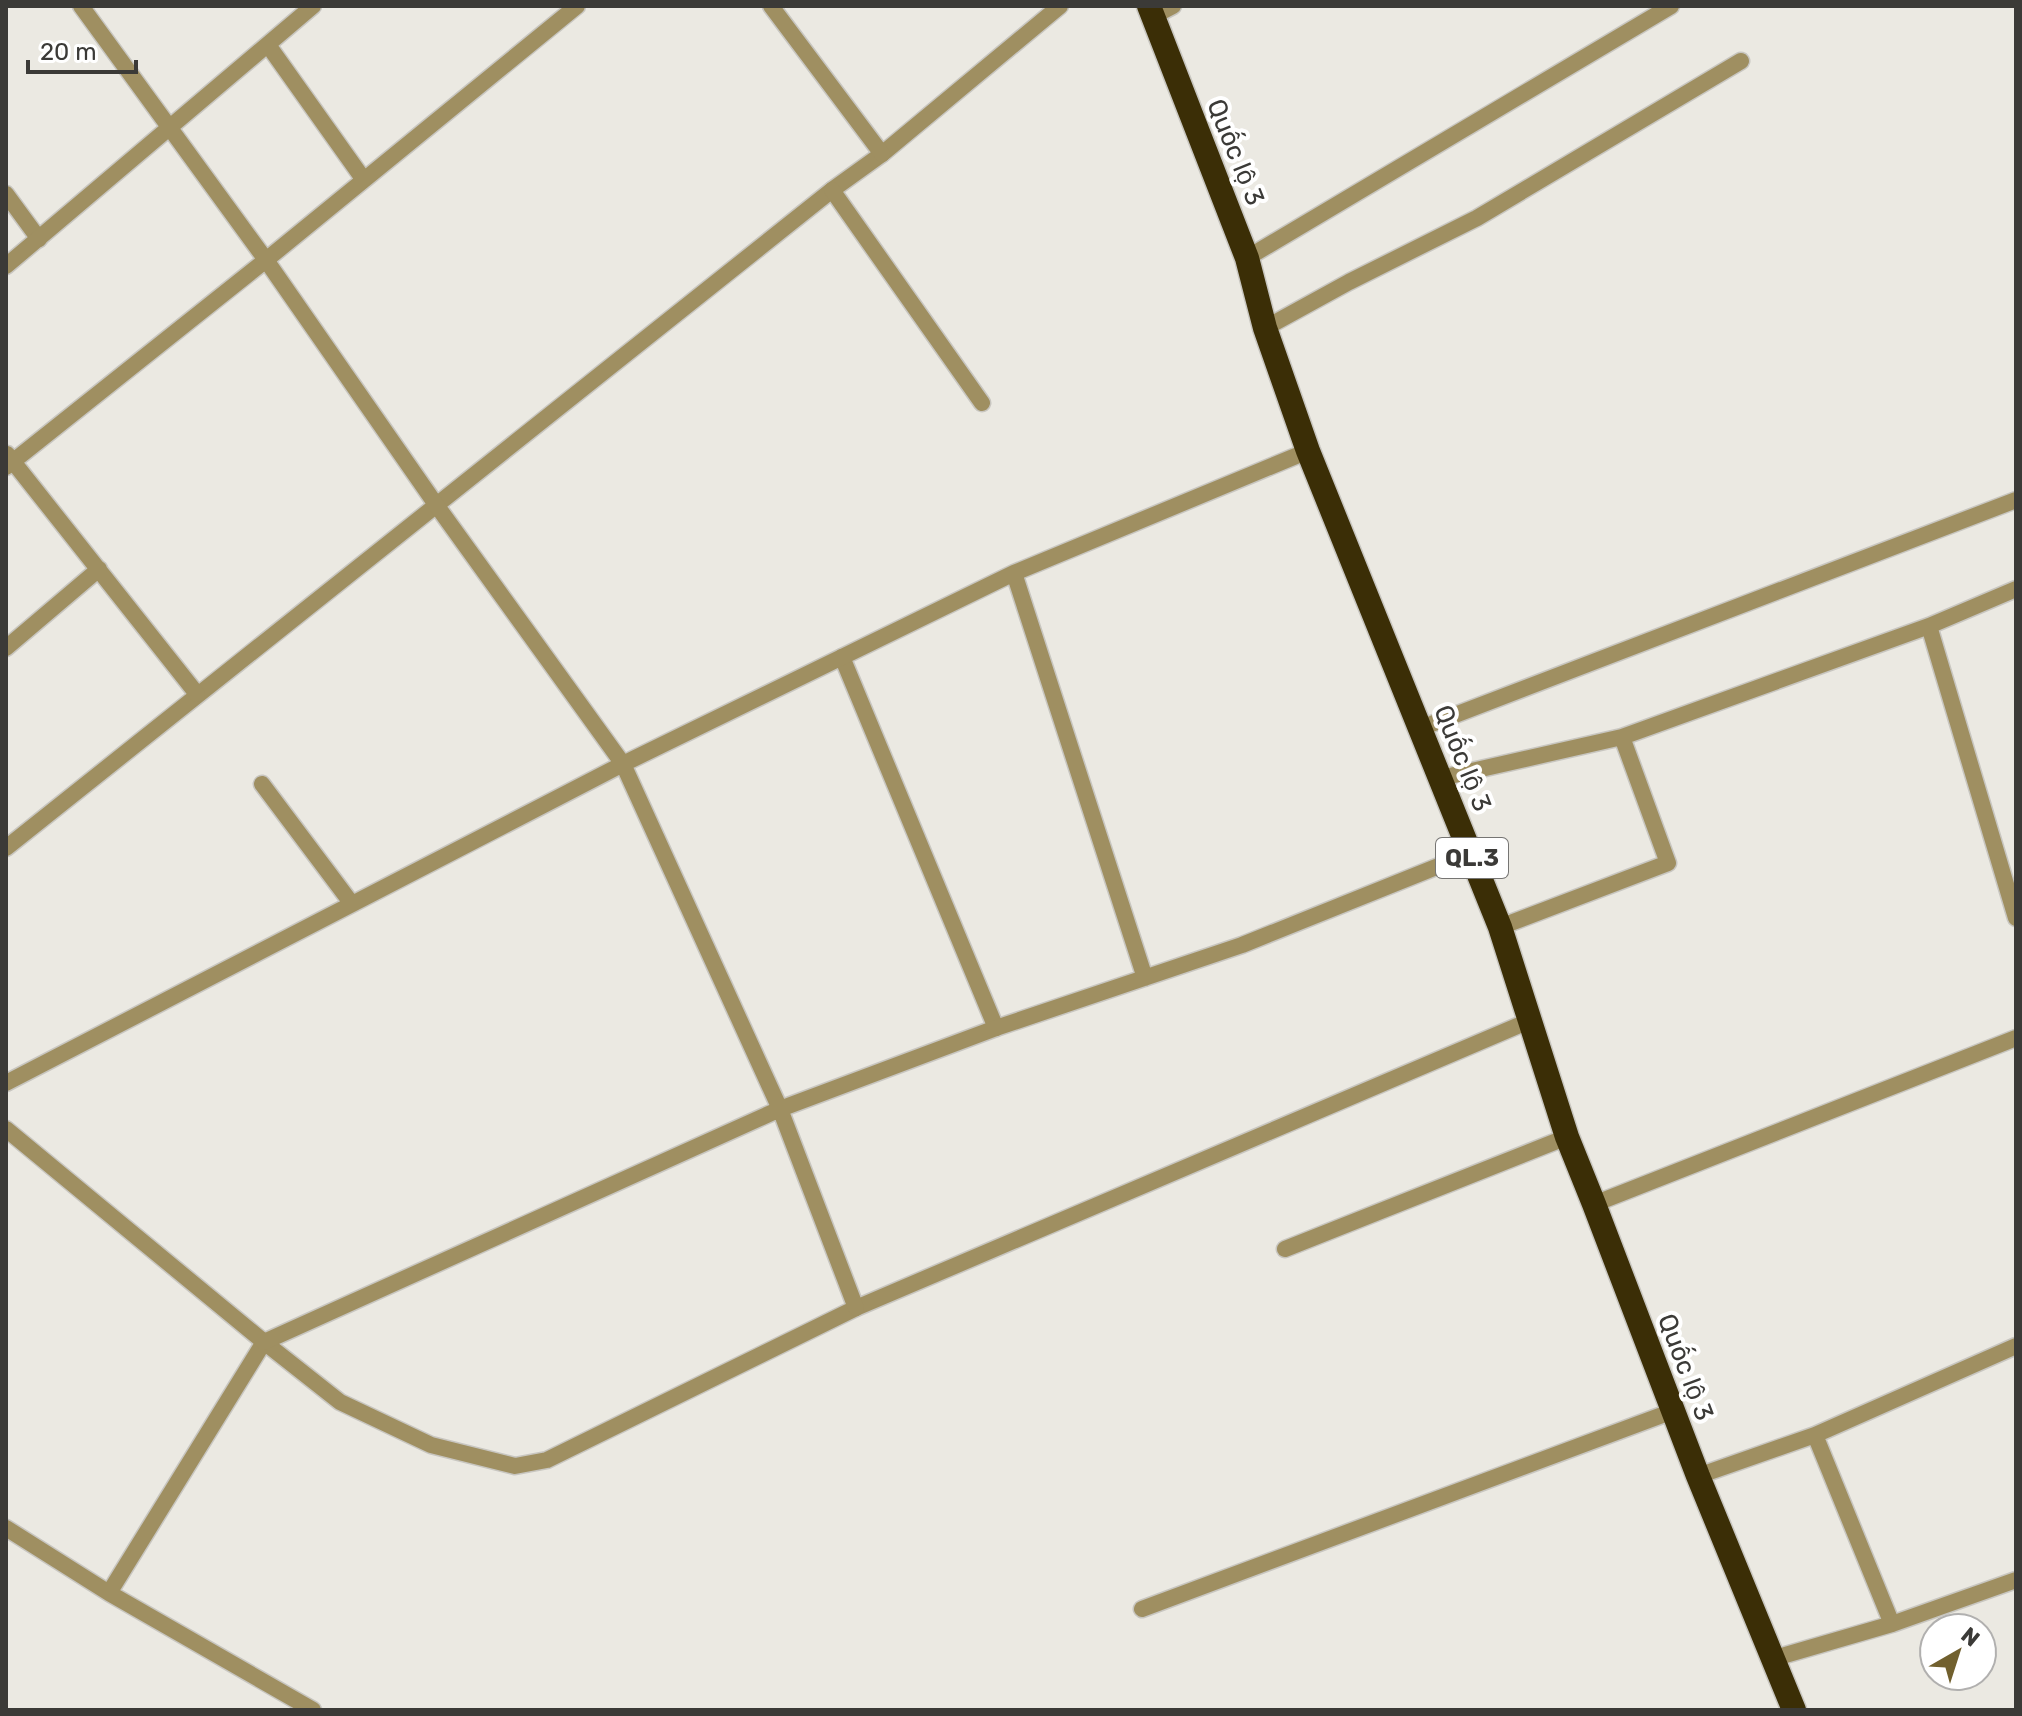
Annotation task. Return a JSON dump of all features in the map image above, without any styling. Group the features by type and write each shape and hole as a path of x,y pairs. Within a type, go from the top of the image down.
{"highway":[{"name":"Quốc lộ 3","path":"1158,10 1247,258 1265,328 1308,451 1500,927 1567,1137 1698,1476 1794,1710"}],"street":[{"path":"81,6 266,260 437,506 623,764 780,1109 856,1308"},
{"path":"6,266 313,6"},
{"path":"197,694 8,460 266,260 577,6"},
{"path":"771,6 882,154"},
{"path":"6,848 832,190 882,154 1060,6"},
{"path":"1247,258 1671,6"},
{"path":"268,45 364,180"},
{"path":"1265,328 1477,218 1741,61"},
{"path":"832,190 982,403"},
{"path":"6,194 39,239"},
{"path":"6,1083 623,764 1014,573 1308,451"},
{"path":"1421,728 2016,500"},
{"path":"6,648 99,569"},
{"path":"1014,573 1145,978"},
{"path":"1441,778 1622,737 1929,626 2016,589"},
{"path":"1929,626 2016,918"},
{"path":"842,657 996,1028"},
{"path":"1500,927 1668,863 1622,737"},
{"path":"262,784 352,904"},
{"path":"109,1593 264,1342 780,1109 996,1028 1242,945 1471,853"},
{"path":"6,1129 340,1402 431,1445 515,1466 547,1460 574,1448 856,1308 1529,1021"},
{"path":"1594,1204 2016,1038"},
{"path":"1285,1249 1567,1137"},
{"path":"1698,1476 1815,1435 2016,1346"},
{"path":"1142,1609 1673,1411"},
{"path":"1815,1435 1892,1624"},
{"path":"6,1528 109,1593 313,1710"},
{"path":"1775,1658 1892,1624 2016,1580"}]}
